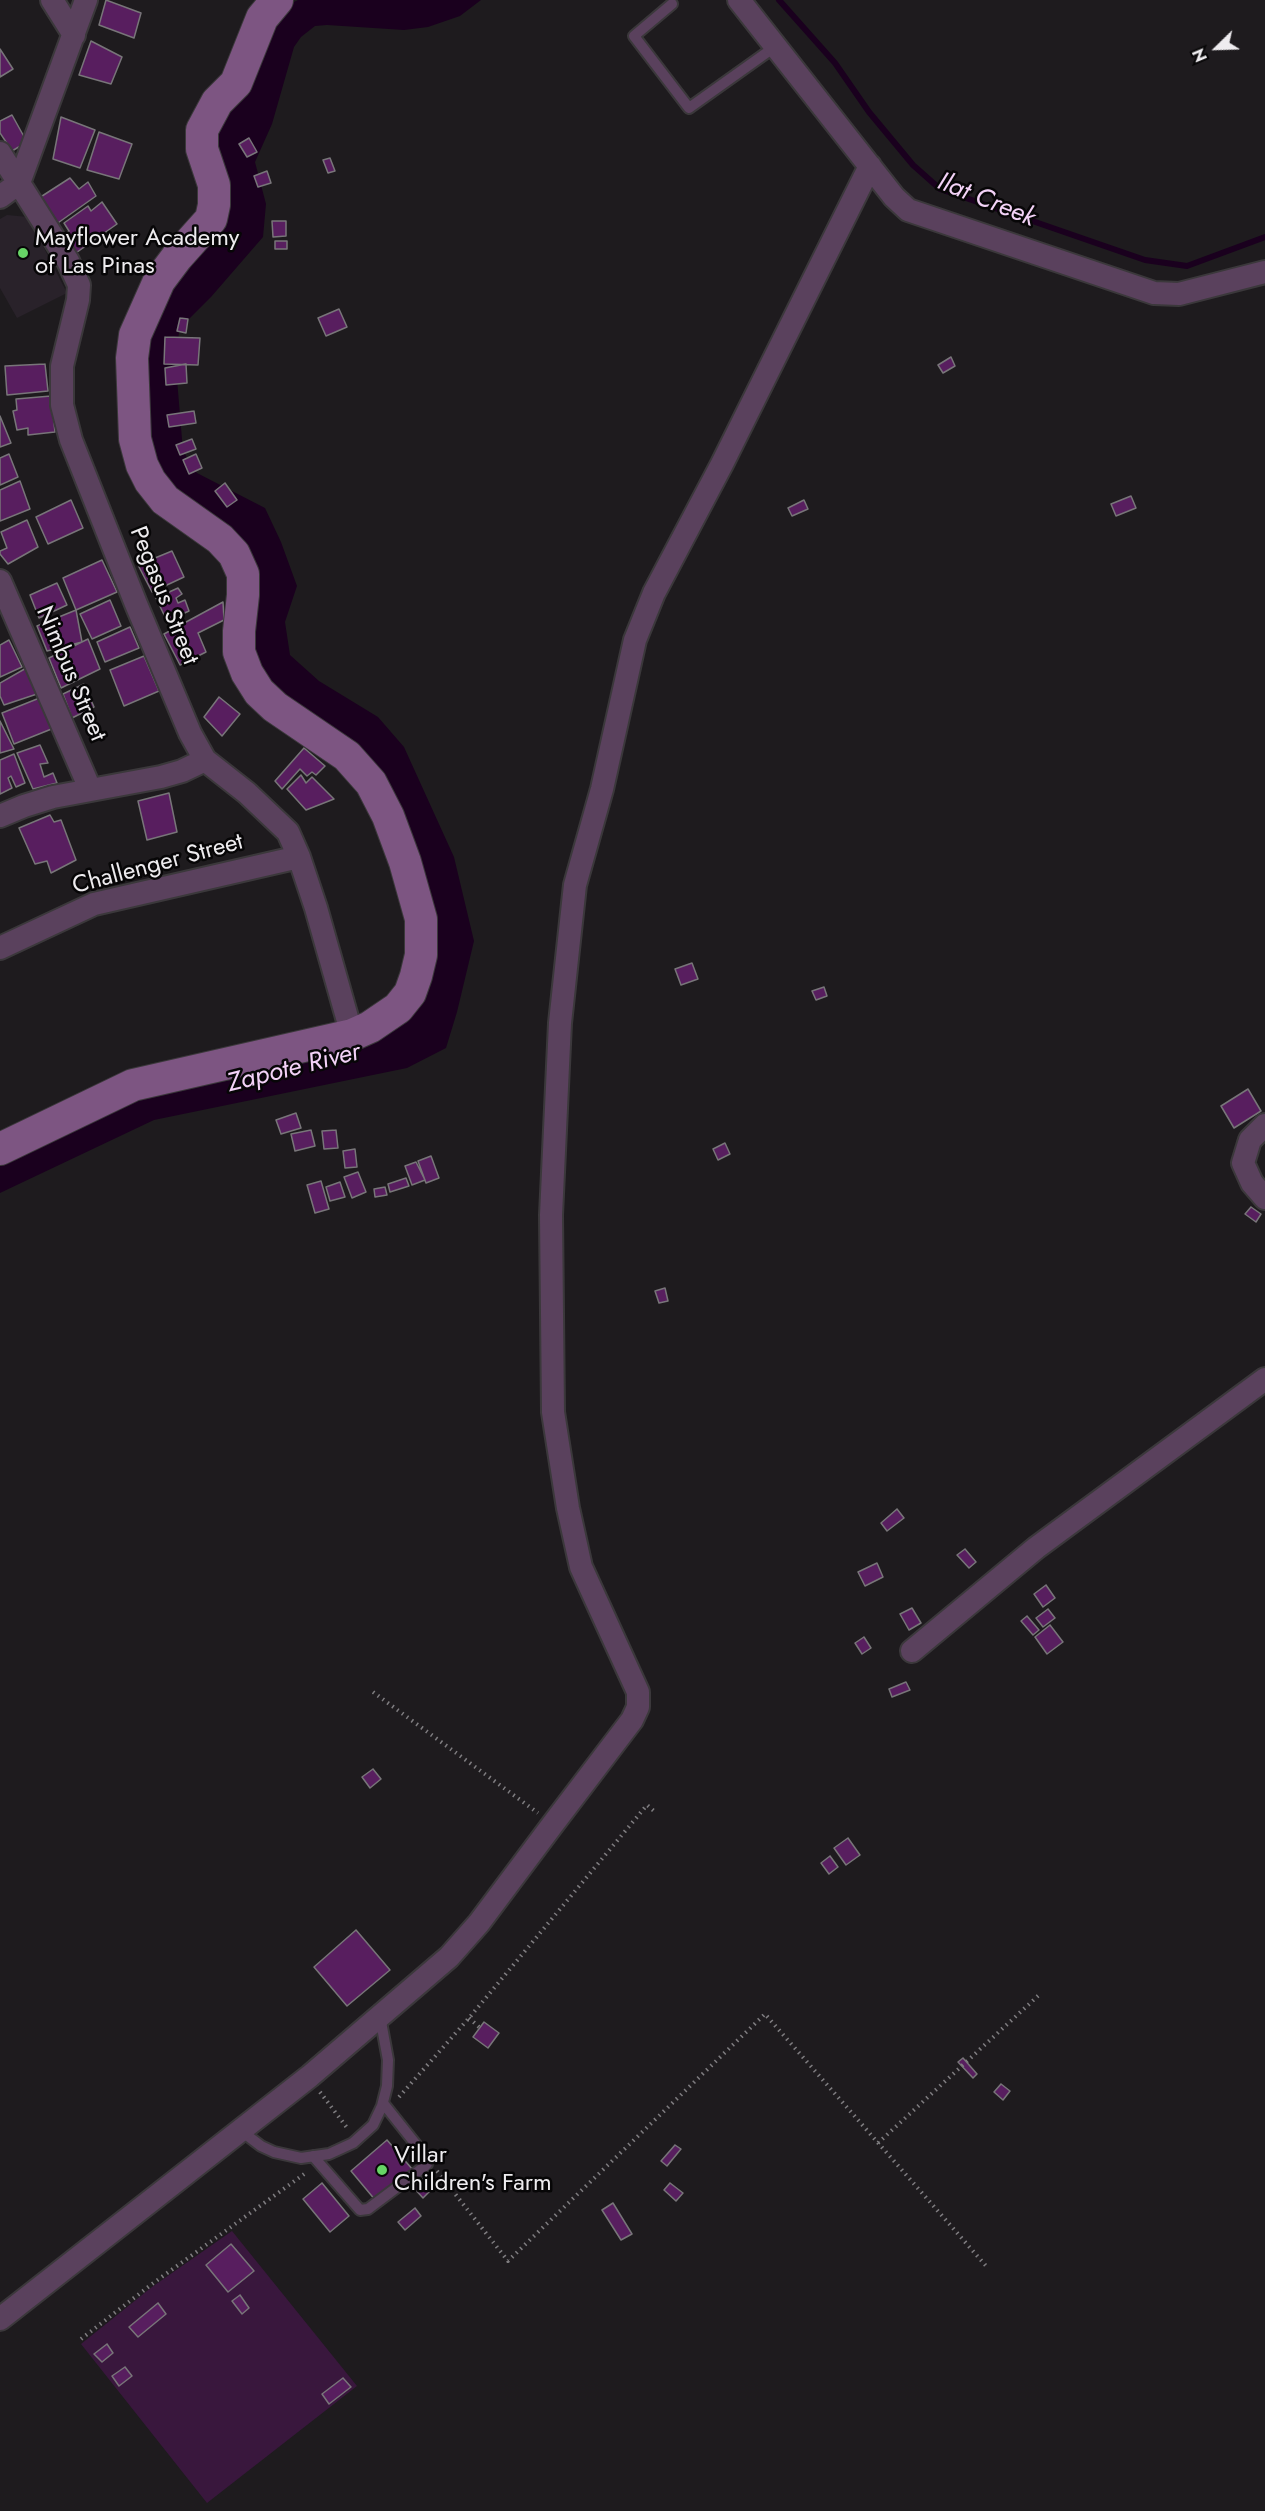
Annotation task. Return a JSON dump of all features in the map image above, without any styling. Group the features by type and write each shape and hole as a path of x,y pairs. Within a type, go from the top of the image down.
{"main road":[{"path":"0,1149 133,1085 352,1035 370,1027 398,1008 410,993 416,976 421,955 421,919 405,862 388,816 365,776 347,756 276,707 259,692 247,673 239,652 238,631 243,595 243,574 234,554 220,539 165,500 146,473 135,439 132,358 135,334 159,281 177,257 212,219 214,185 202,149 202,130 218,102 236,83 262,18 277,0"}],"street":[{"path":"52,0 74,35"},
{"path":"0,197 19,183 86,0"},
{"path":"740,0 870,166 908,210 1154,293 1179,294 1265,272"},
{"name":"Pegasus Street","path":"0,153 68,261 79,285 78,300 62,366 61,385 66,423 136,604 190,733 205,760 268,812 288,832 299,857 352,1035"},
{"path":"0,2319 308,2078 449,1957 479,1923 632,1720 638,1707 638,1692 581,1567 568,1508 553,1412 551,1204 560,1023 575,885 602,789 635,640 654,593 722,464 870,166"},
{"name":"Nimbus Street","path":"0,581 90,789"},
{"path":"0,816 24,806 90,789 183,771 205,760"},
{"name":"Challenger Street","path":"0,948 94,904 299,857"},
{"path":"1265,1125 1250,1140 1243,1163 1252,1183 1265,1198"},
{"path":"912,1651 1036,1548 1265,1379"}],"lane":[{"path":"672,4 634,36 689,108 776,46"},
{"path":"240,2130 261,2146 274,2152 316,2160 356,2139 373,2125 385,2106 388,2060 380,2016"},
{"path":"316,2160 356,2207 364,2211 424,2167 427,2164 426,2157 385,2106"}],"path":[{"path":"373,1692 553,1824"},
{"path":"385,2106 418,2078 647,1805 654,1811"},
{"path":"878,2143 1039,1995"},
{"path":"426,2157 508,2261 765,2014 987,2267"},
{"path":"469,2018 478,2027"},
{"path":"308,2078 356,2139"},
{"path":"81,2339 316,2160"}],"shaded area":[{"name":"Mayflower Academy of Las Pinas","path":"7,215 28,217 67,293 17,318 0,288 0,219"},
{"path":"232,2231 357,2386 207,2503 81,2344 152,2287"}],"water":[{"name":"Zapote River","path":"298,0 481,0 460,16 428,27 404,30 315,26 301,37 294,47 272,124 255,162 266,204 263,237 211,297 180,328 175,355 183,451 197,473 265,508 281,542 297,586 285,622 290,655 319,681 378,717 404,747 454,857 474,941 457,1012 446,1048 407,1068 154,1120 0,1193 0,1152 64,1118 413,1010 424,942 386,800 273,689 244,651 248,590 164,489 140,439 146,317 225,212 211,126 273,24 292,3"}],"building":[{"path":"106,0 141,13 134,38 99,25"},
{"path":"91,41 122,57 111,84 79,75"},
{"path":"0,49 13,69 0,77"},
{"path":"12,115 27,142 12,151 0,133 0,121"},
{"path":"61,117 95,130 80,168 53,159"},
{"path":"99,132 132,144 119,179 87,170"},
{"path":"249,138 257,152 247,157 239,144"},
{"path":"330,158 335,171 328,173 323,160"},
{"path":"267,171 271,183 258,187 254,176"},
{"path":"70,178 79,189 88,182 96,196 55,225 39,198"},
{"path":"102,202 117,224 73,255 61,239 69,231 64,223 88,206 91,211"},
{"path":"272,221 286,221 286,236 273,237"},
{"path":"275,241 287,241 287,249 275,249"},
{"path":"339,309 347,327 326,336 318,318"},
{"path":"180,318 188,319 186,333 177,331"},
{"path":"165,337 200,338 198,365 164,364"},
{"path":"951,357 955,366 943,373 938,365"},
{"path":"45,364 48,391 7,395 5,366"},
{"path":"186,364 187,383 166,385 165,368"},
{"path":"51,396 55,432 28,435 28,428 17,430 13,411 17,410 16,399"},
{"path":"194,411 196,423 169,427 167,415"},
{"path":"0,416 11,443 0,447"},
{"path":"192,439 196,449 180,455 176,445"},
{"path":"9,454 18,477 0,485 0,458"},
{"path":"196,454 202,468 189,474 183,460"},
{"path":"20,481 30,509 0,521 0,490"},
{"path":"225,483 237,500 227,507 215,491"},
{"path":"1131,496 1136,508 1116,516 1111,504"},
{"path":"71,500 83,528 48,544 36,517"},
{"path":"804,500 808,509 792,516 788,508"},
{"path":"27,520 38,547 8,564 0,554 0,551 7,548 1,532"},
{"path":"172,551 184,577 152,592 138,565"},
{"path":"102,560 117,592 76,610 63,578"},
{"path":"57,583 67,605 39,618 30,595"},
{"path":"178,588 182,594 176,598 178,603 185,600 189,611 167,621 156,598"},
{"path":"110,600 121,626 92,639 80,614"},
{"path":"223,602 224,620 198,633 206,652 180,665 164,634"},
{"path":"76,610 82,642 47,651 37,626"},
{"path":"130,627 139,648 105,662 97,642"},
{"path":"88,639 100,669 61,688 49,658"},
{"path":"9,640 22,667 0,677 0,645"},
{"path":"144,656 159,691 124,706 110,670"},
{"path":"28,667 40,693 4,705 0,696 0,683"},
{"path":"84,684 94,707 72,718 63,694"},
{"path":"47,695 59,726 14,744 2,713"},
{"path":"219,697 240,714 222,736 204,717"},
{"path":"0,721 14,749 0,753"},
{"path":"40,745 48,763 40,764 44,777 53,773 57,783 33,789 17,753"},
{"path":"304,748 325,766 316,775 312,772 307,776 300,769 282,789 275,781"},
{"path":"14,754 25,783 16,787 11,776 8,778 12,788 0,794 0,760"},
{"path":"301,775 306,783 312,777 334,799 306,810 287,789"},
{"path":"169,793 177,832 147,840 138,801"},
{"path":"50,815 54,822 61,820 76,860 51,873 47,861 35,864 19,828"},
{"path":"692,963 698,979 681,985 675,969"},
{"path":"824,987 827,996 816,1000 812,991"},
{"path":"1248,1089 1261,1111 1234,1128 1221,1106"},
{"path":"296,1113 301,1128 281,1134 276,1120"},
{"path":"311,1130 315,1146 295,1151 291,1134"},
{"path":"336,1130 338,1148 324,1149 322,1131"},
{"path":"725,1143 730,1154 718,1160 713,1149"},
{"path":"355,1149 357,1167 345,1168 343,1151"},
{"path":"431,1156 439,1178 426,1183 418,1161"},
{"path":"416,1162 425,1180 412,1185 405,1166"},
{"path":"358,1172 366,1192 352,1198 344,1177"},
{"path":"406,1178 409,1186 390,1192 388,1184"},
{"path":"321,1181 329,1209 315,1213 307,1185"},
{"path":"340,1182 345,1197 330,1201 326,1187"},
{"path":"385,1187 387,1195 375,1197 374,1189"},
{"path":"1251,1207 1261,1214 1256,1222 1245,1214"},
{"path":"665,1288 668,1301 659,1303 655,1291"},
{"path":"897,1509 904,1518 887,1531 881,1523"},
{"path":"965,1549 976,1562 969,1568 957,1555"},
{"path":"877,1563 883,1577 865,1586 858,1572"},
{"path":"1046,1585 1055,1598 1043,1607 1034,1594"},
{"path":"912,1608 921,1623 909,1630 900,1614"},
{"path":"1048,1609 1055,1618 1043,1627 1036,1618"},
{"path":"1027,1616 1039,1630 1033,1635 1021,1621"},
{"path":"1050,1625 1063,1642 1047,1654 1035,1637"},
{"path":"864,1637 871,1648 862,1654 855,1643"},
{"path":"906,1682 910,1690 892,1697 889,1689"},
{"path":"373,1769 381,1779 370,1788 362,1777"},
{"path":"848,1838 860,1855 846,1865 834,1848"},
{"path":"830,1856 838,1867 829,1874 821,1863"},
{"path":"356,1930 390,1970 347,2006 314,1967"},
{"path":"484,2022 499,2033 488,2048 473,2037"},
{"path":"963,2058 977,2074 973,2078 958,2062"},
{"path":"1001,2084 1010,2091 1003,2100 994,2092"},
{"name":"Villar Children's Farm","path":"387,2140 413,2170 376,2201 351,2171"},
{"path":"675,2145 681,2149 667,2166 661,2161"},
{"path":"422,2179 431,2190 423,2198 413,2187"},
{"path":"322,2183 349,2216 330,2232 303,2199"},
{"path":"670,2183 683,2193 676,2201 664,2190"},
{"path":"613,2203 632,2234 621,2240 602,2210"},
{"path":"415,2208 421,2216 405,2230 398,2222"},
{"path":"231,2244 254,2271 228,2292 206,2265"},
{"path":"240,2295 249,2308 242,2314 232,2301"},
{"path":"158,2303 166,2314 138,2337 129,2327"},
{"path":"107,2344 113,2353 102,2362 94,2354"},
{"path":"125,2367 132,2376 119,2386 112,2376"},
{"path":"343,2378 351,2387 329,2404 322,2394"}],"waterway":[{"name":"Ilat Creek","path":"779,0 835,63 869,112 913,165 940,189 1145,260 1187,266 1265,237"}],"place":[{"name":"Mayflower Academy of Las Pinas","path":"23,253"},
{"name":"Villar Children's Farm","path":"382,2170"}]}
